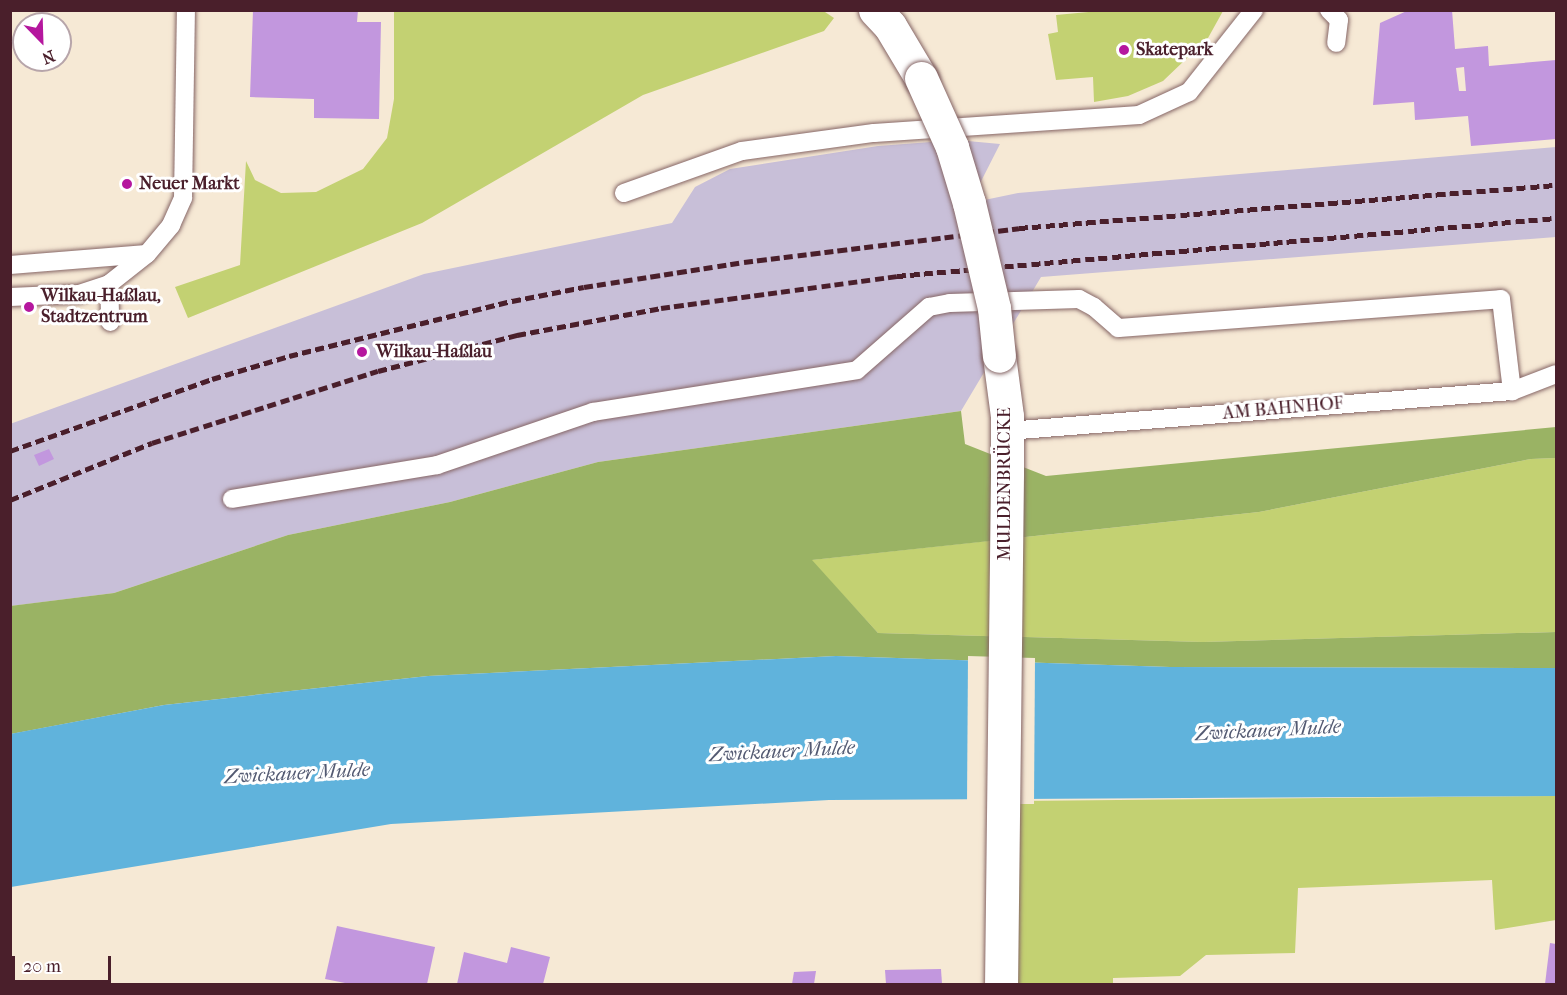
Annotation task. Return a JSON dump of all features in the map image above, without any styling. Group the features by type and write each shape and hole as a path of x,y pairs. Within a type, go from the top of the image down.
{"main road":[{"name":"MULDENBRÜCKE","path":"875,10 890,26 921,78 952,147 969,203 994,308 1007,431 1001,984"}],"lane":[{"path":"10,297 79,294 109,284 147,254 171,225 183,198 186,10"},
{"path":"624,193 742,151 874,133 1140,115 1189,93 1254,10"},
{"path":"1329,10 1339,20 1336,43"},
{"path":"10,265 147,254"},
{"path":"109,284 110,322"},
{"path":"232,499 437,465 593,412 857,370 929,307 950,303 1079,299 1094,307 1118,328 1502,299 1512,391"},
{"name":"AM BAHNHOF","path":"1007,431 1512,391 1557,374"}],"shaded area":[{"path":"957,140 1000,144 970,203 1018,193 1556,147 1556,237 1041,277 961,411 598,462 450,502 288,535 114,593 11,606 10,424 424,274 672,223 695,187 730,169 878,146"}],"green space":[{"path":"822,10 834,18 824,31 643,95 422,223 188,318 175,287 240,265 246,161 255,180 281,193 316,192 363,169 387,138 394,99 394,11"},
{"name":"Skatepark","path":"1110,10 1223,11 1208,38 1163,81 1128,96 1094,102 1093,77 1056,80 1048,34 1058,32 1056,15"},
{"path":"961,411 965,444 1046,476 1556,427 1556,458 1531,459 1259,512 812,560 878,633 1203,642 1556,632 1556,668 1170,667 836,656 428,676 164,705 11,734 10,606 114,593 288,535 450,502 598,462"},
{"path":"1556,458 1556,632 1203,642 878,633 811,560 1259,512 1531,459"},
{"path":"1556,796 1556,920 1495,930 1492,880 1298,888 1295,953 1206,955 1180,976 1113,978 1113,984 1001,984 1003,801"}],"water":[{"name":"Zwickauer Mulde","path":"836,656 1170,667 1556,668 1556,796 829,800 391,824 11,887 10,734 164,705 428,676"}],"pier":[{"path":"968,656 1035,658 1034,804 967,804"}],"building":[{"path":"253,10 358,10 357,22 381,22 379,119 314,118 314,99 250,97"},
{"path":"1409,10 1452,10 1455,49 1488,46 1489,66 1556,60 1556,139 1471,146 1468,116 1415,120 1414,102 1373,105 1380,23","holes":["1464,67 1466,91 1459,91 1456,68"]},
{"path":"49,449 54,459 39,466 34,455"},
{"path":"337,926 435,947 427,984 350,984 325,979"},
{"path":"1550,943 1556,944 1556,984 1545,984"},
{"path":"511,947 550,957 543,984 457,984 464,952 507,963"},
{"path":"941,969 942,984 886,984 885,970"},
{"path":"816,971 814,984 792,984 794,972"}],"railway":[{"path":"10,451 212,379 289,356 512,301 584,287 744,262 1019,228 1556,185"},
{"path":"10,500 152,443 378,371 517,335 661,308 897,276 1556,218"}],"place":[{"name":"Skatepark","path":"1124,50"},
{"name":"Neuer Markt","path":"127,184"},
{"name":"Wilkau-Haßlau, Stadtzentrum","path":"29,307"},
{"name":"Wilkau-Haßlau","path":"362,352"}]}
